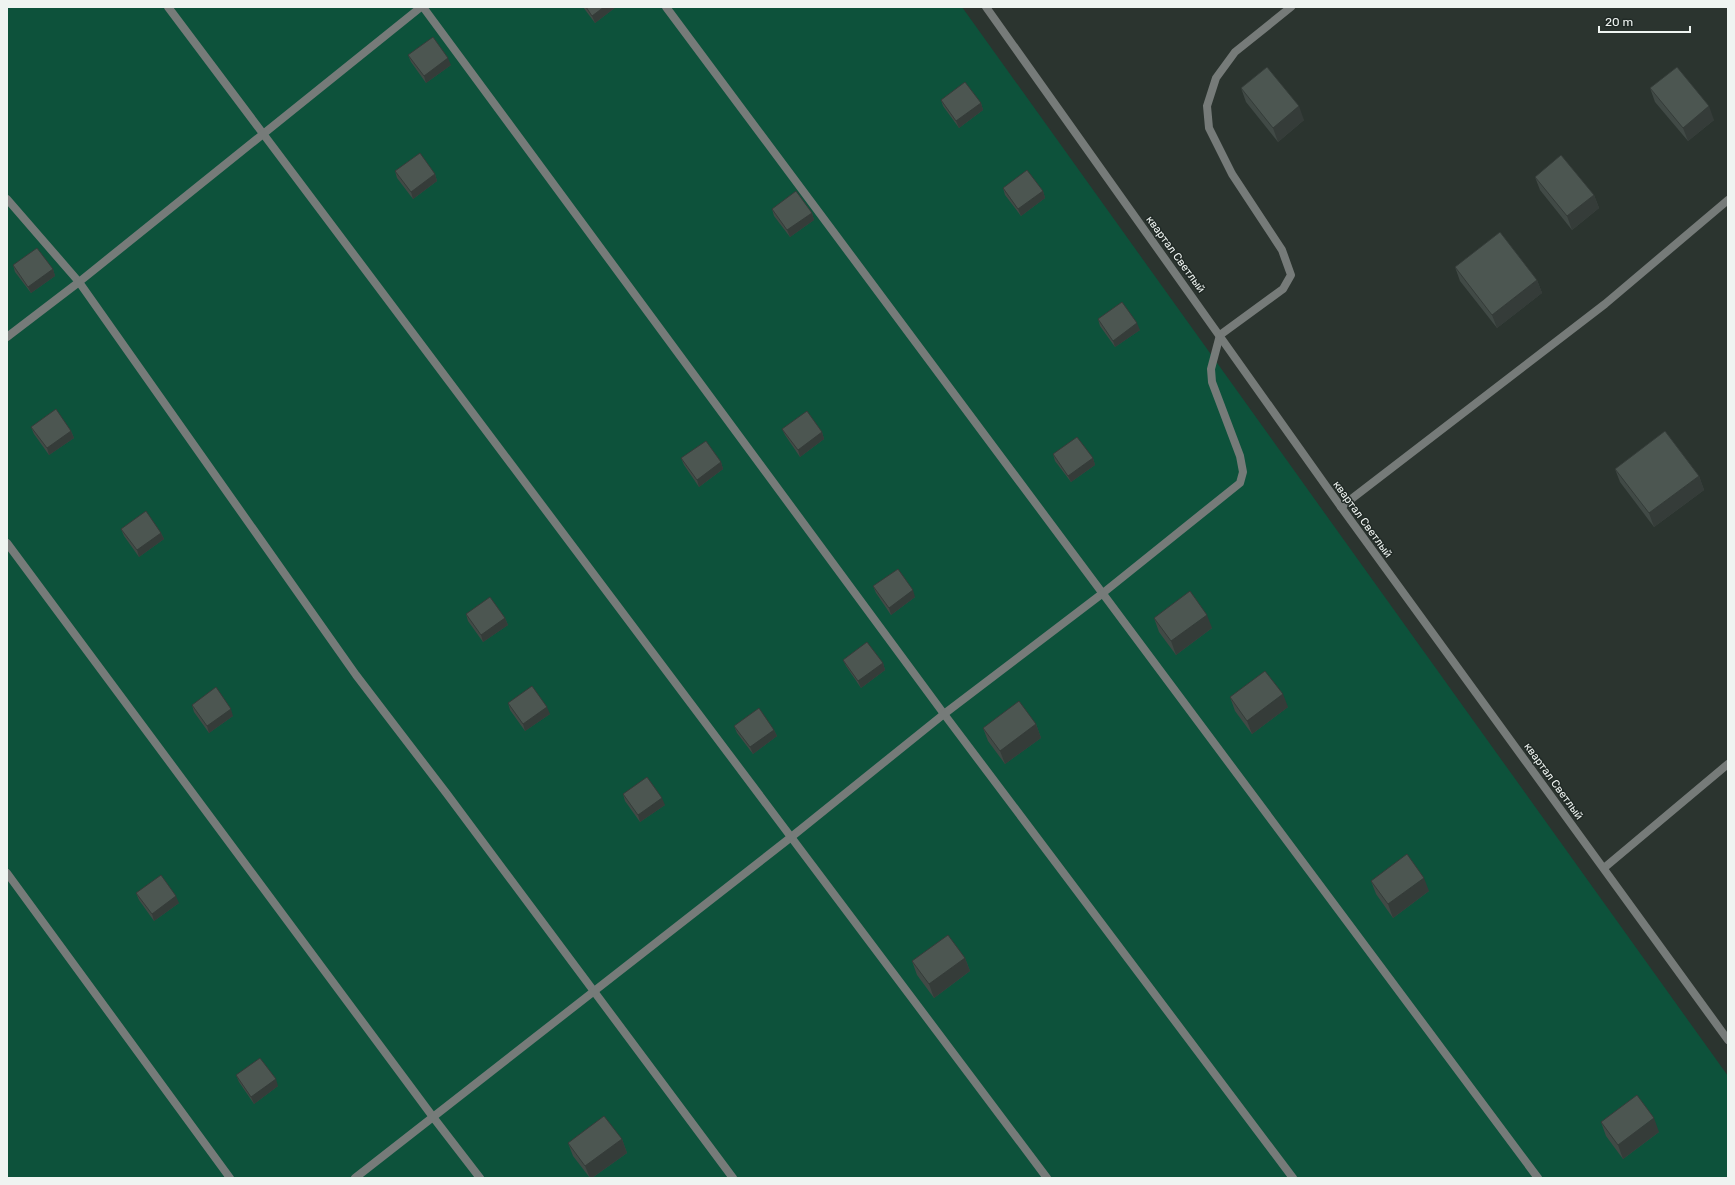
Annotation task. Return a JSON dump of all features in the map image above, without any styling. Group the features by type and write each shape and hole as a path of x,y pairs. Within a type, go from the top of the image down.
{"street":[{"path":"168,7 790,838 1047,1178"},
{"path":"7,337 79,282 422,7 944,714 1293,1178"},
{"path":"666,7 1538,1178"},
{"name":"квартал Светлый","path":"986,7 1341,507 1728,1040"},
{"path":"355,1178 790,838 944,714 1103,593 1240,483 1243,472 1240,456 1212,382 1211,369 1220,335 1283,289 1291,275 1282,250 1232,174 1209,128 1206,106 1216,78 1235,52 1291,7"},
{"path":"7,199 79,282 356,676 447,794 733,1178"},
{"path":"1341,507 1605,304 1728,200"},
{"path":"7,543 433,1117 480,1178"},
{"path":"1604,868 1728,764"},
{"path":"7,873 230,1178"}],"green space":[{"path":"7,7 962,7 1728,1076 1728,1178 7,1178"}],"building":[{"path":"586,7 604,7 592,16"},
{"path":"433,37 448,58 424,76 408,55"},
{"path":"1267,67 1299,106 1273,128 1241,88"},
{"path":"1677,67 1709,106 1683,128 1650,88"},
{"path":"965,82 981,103 956,121 941,100"},
{"path":"420,153 435,174 411,192 395,171"},
{"path":"1561,155 1594,195 1567,216 1535,177"},
{"path":"1027,170 1043,191 1018,209 1003,188"},
{"path":"796,191 812,213 787,230 772,209"},
{"path":"1500,232 1537,280 1492,315 1455,267"},
{"path":"37,248 53,269 28,287 13,265"},
{"path":"1122,302 1137,323 1113,341 1098,319"},
{"path":"56,409 71,431 47,448 31,427"},
{"path":"807,411 822,432 798,450 782,429"},
{"path":"1665,431 1699,476 1649,513 1615,469"},
{"path":"1077,437 1093,458 1068,476 1053,454"},
{"path":"706,441 721,462 697,480 681,458"},
{"path":"146,511 161,533 137,550 121,529"},
{"path":"898,569 913,590 889,608 873,586"},
{"path":"1190,591 1207,615 1171,641 1154,618"},
{"path":"490,597 505,618 481,635 466,614"},
{"path":"867,642 883,663 858,681 843,660"},
{"path":"1265,671 1283,694 1247,721 1230,697"},
{"path":"532,686 547,707 523,724 508,703"},
{"path":"216,687 231,709 207,726 192,705"},
{"path":"1019,701 1036,724 1000,751 983,728"},
{"path":"759,708 774,730 750,747 734,726"},
{"path":"647,777 662,798 638,815 623,794"},
{"path":"1407,854 1424,878 1388,904 1371,881"},
{"path":"161,875 176,896 152,914 136,893"},
{"path":"948,935 965,958 929,984 912,961"},
{"path":"260,1058 276,1079 251,1097 236,1075"},
{"path":"1637,1095 1654,1118 1618,1145 1601,1122"},
{"path":"604,1116 622,1139 585,1166 568,1143"}]}
